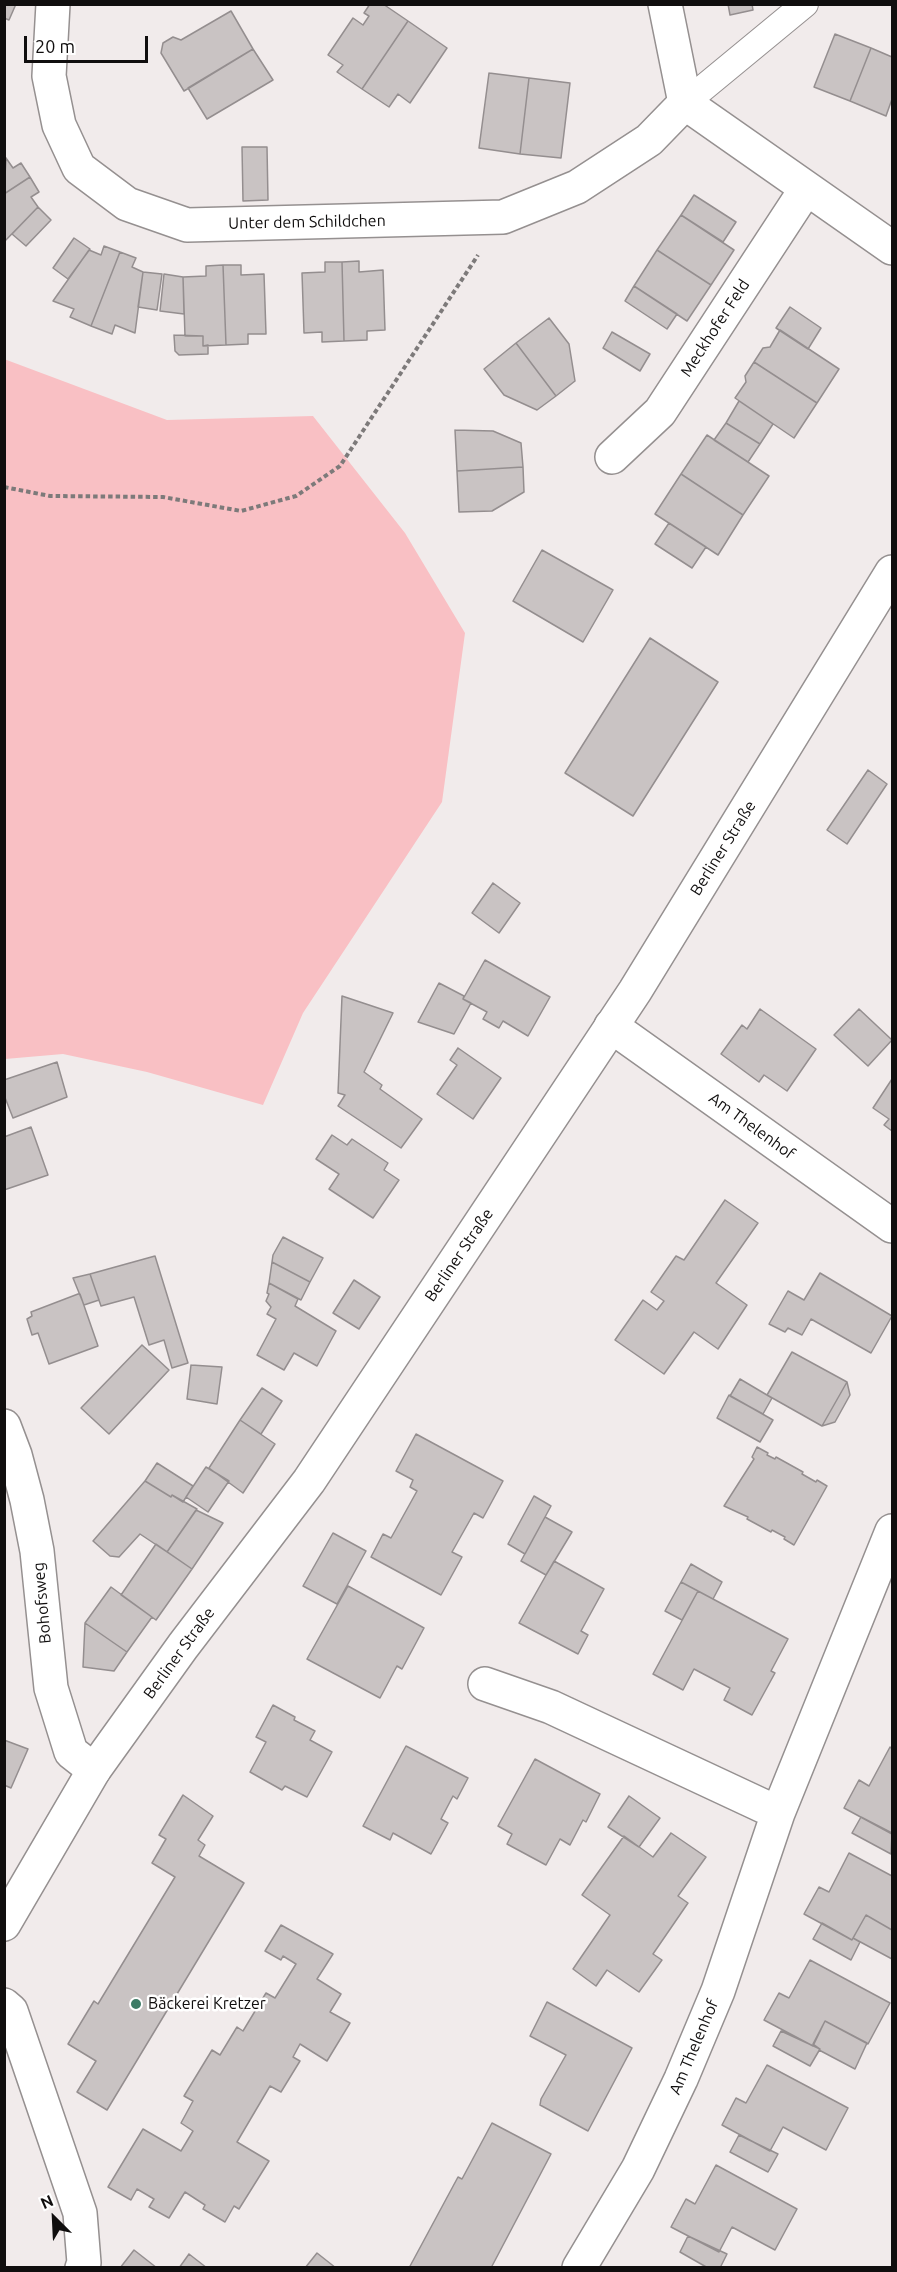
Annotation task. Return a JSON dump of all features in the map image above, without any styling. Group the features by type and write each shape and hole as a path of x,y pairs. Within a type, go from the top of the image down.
{"street":[{"name":"Unter dem Schildchen","path":"53,4 50,76 59,125 79,168 127,204 187,225 503,217 577,187 649,140 685,103"},
{"path":"665,4 685,103 892,248"},
{"name":"Meckhofer Feld","path":"612,456 660,412 806,189"},
{"name":"Berliner Straße","path":"4,1924 94,1770 183,1647 309,1481 611,1026 892,572"},
{"name":"Am Thelenhof","path":"611,1026 892,1226"},
{"name":"Bohofsweg","path":"4,1426 15,1455 27,1500 37,1551 51,1688 71,1752 94,1770"},
{"name":"Am Thelenhof","path":"579,2268 638,2169 681,2079 718,1991 777,1813 892,1531"},
{"path":"485,1684 551,1707 777,1813"},
{"path":"4,2005 11,2011 80,2213 84,2263 82,2268"}],"lane":[{"path":"685,103 805,4"}],"path":[{"path":"4,486 50,496 163,497 241,511 296,496 340,466 503,217"}],"shaded area":[{"path":"4,359 167,420 313,416 405,533 465,633 442,802 303,1013 263,1105 147,1072 63,1054 5,1059"}],"building":[{"path":"4,4 16,4 9,20 4,18"},
{"path":"370,4 383,4 408,21 362,89 337,72 343,65 328,55 353,18 363,25 369,16 364,13"},
{"path":"728,4 752,4 753,10 730,15"},
{"path":"231,11 253,49 184,91 161,53 163,43 173,37 181,40"},
{"path":"408,21 447,48 410,103 398,94 389,107 362,89"},
{"path":"835,34 871,48 850,101 814,87"},
{"path":"871,48 892,57 892,99 886,116 850,101"},
{"path":"253,49 273,80 207,119 188,88"},
{"path":"489,73 529,78 520,154 479,148"},
{"path":"529,78 570,83 561,158 520,154"},
{"path":"242,147 267,147 268,200 243,201"},
{"path":"6,158 13,168 21,163 30,177 4,194"},
{"path":"30,177 39,192 31,197 38,207 4,242 4,194"},
{"path":"694,195 736,222 723,242 681,215"},
{"path":"38,207 51,220 26,246 12,234"},
{"path":"681,215 734,250 711,285 657,250"},
{"path":"74,238 90,249 68,279 53,268"},
{"path":"104,246 120,252 91,326 70,317 74,309 53,301 89,250 101,255"},
{"path":"657,250 711,285 687,321 634,286"},
{"path":"120,252 136,258 132,267 143,272 135,333 115,325 112,334 91,326"},
{"path":"359,261 359,272 383,270 385,330 367,331 367,340 344,341 342,262"},
{"path":"325,262 342,262 344,341 322,342 322,332 304,333 302,273 325,272"},
{"path":"223,265 226,345 203,346 203,336 185,336 183,277 206,276 206,266"},
{"path":"223,265 241,265 241,275 264,274 266,334 248,334 248,344 226,345"},
{"path":"143,272 162,274 157,310 138,307"},
{"path":"164,274 183,277 184,314 160,311"},
{"path":"634,286 677,314 667,329 625,301"},
{"path":"790,307 821,328 808,349 776,328"},
{"path":"549,318 569,344 575,381 556,396 516,343"},
{"path":"780,330 839,369 817,403 754,362 763,348 770,347"},
{"path":"612,332 650,354 640,371 603,348"},
{"path":"174,335 203,336 203,346 208,345 208,354 179,355 175,351"},
{"path":"516,343 556,396 537,410 504,395 484,369"},
{"path":"754,362 817,403 794,438 735,398 746,382 745,376"},
{"path":"739,401 773,424 760,444 726,423"},
{"path":"726,423 760,444 748,462 714,440"},
{"path":"455,430 493,431 521,443 523,467 457,471"},
{"path":"707,435 769,476 743,515 681,474"},
{"path":"523,467 524,492 492,511 459,512 457,471"},
{"path":"681,474 743,515 718,555 655,514"},
{"path":"669,523 706,547 692,568 655,544"},
{"path":"542,550 613,590 583,642 513,601"},
{"path":"650,638 718,682 633,816 565,773"},
{"path":"868,770 887,784 847,844 827,830"},
{"path":"493,883 520,903 499,933 472,913"},
{"path":"485,960 550,997 528,1036 503,1021 499,1028 483,1019 487,1012 463,999"},
{"path":"439,983 464,996 463,999 471,1003 454,1034 418,1022"},
{"path":"342,996 393,1013 364,1072 382,1085 380,1089 422,1119 401,1148 338,1106 345,1095 338,1093"},
{"path":"760,1009 816,1049 787,1091 764,1075 759,1082 721,1054 742,1025 747,1029"},
{"path":"859,1009 892,1040 868,1066 834,1035"},
{"path":"458,1048 501,1078 473,1119 437,1094 457,1065 450,1060"},
{"path":"57,1062 67,1097 13,1118 4,1095 4,1080"},
{"path":"892,1079 892,1131 884,1125 889,1119 873,1108"},
{"path":"31,1127 48,1175 4,1190 4,1137"},
{"path":"332,1135 347,1145 352,1139 388,1163 384,1170 399,1180 373,1218 329,1189 339,1174 316,1159"},
{"path":"725,1200 758,1223 716,1283 747,1305 718,1349 694,1332 664,1374 615,1340 643,1300 657,1310 664,1301 651,1292 676,1256 684,1260"},
{"path":"283,1237 323,1258 310,1282 272,1262 273,1255"},
{"path":"155,1256 188,1363 172,1368 164,1340 149,1345 134,1297 101,1306 90,1274"},
{"path":"272,1262 310,1282 301,1300 269,1283"},
{"path":"820,1273 892,1316 871,1353 811,1319 802,1335 788,1328 785,1332 769,1324 788,1291 804,1300"},
{"path":"90,1274 99,1300 84,1305 73,1278"},
{"path":"354,1280 380,1297 359,1329 333,1313"},
{"path":"269,1283 298,1299 295,1306 336,1331 317,1366 294,1353 284,1370 257,1355 276,1319 267,1314 271,1307 266,1301 269,1294 267,1293"},
{"path":"80,1294 98,1346 49,1364 38,1333 32,1335 27,1319 32,1316 31,1312"},
{"path":"142,1345 169,1370 109,1434 81,1408"},
{"path":"792,1352 847,1382 822,1426 767,1395"},
{"path":"191,1365 222,1367 217,1404 187,1399"},
{"path":"740,1379 772,1398 763,1414 730,1396"},
{"path":"847,1382 850,1395 835,1422 822,1426"},
{"path":"262,1388 282,1401 261,1434 240,1420"},
{"path":"729,1395 773,1420 760,1442 717,1418"},
{"path":"240,1420 275,1444 243,1493 209,1468"},
{"path":"416,1434 503,1481 483,1518 474,1513 452,1552 462,1557 441,1595 371,1557 383,1534 391,1538 417,1491 410,1487 413,1480 396,1471"},
{"path":"757,1447 768,1453 767,1455 775,1459 776,1457 816,1482 817,1480 827,1486 794,1545 784,1539 785,1537 772,1530 771,1532 747,1519 748,1517 724,1506 754,1459 752,1457"},
{"path":"157,1463 193,1486 183,1502 145,1481"},
{"path":"206,1467 229,1481 208,1512 186,1497"},
{"path":"145,1481 197,1509 167,1552 140,1534 119,1557 110,1556 93,1541"},
{"path":"534,1496 551,1506 525,1554 508,1544"},
{"path":"196,1510 223,1523 192,1569 167,1552"},
{"path":"545,1517 572,1532 546,1575 521,1561"},
{"path":"333,1533 366,1551 337,1604 303,1586"},
{"path":"156,1544 192,1569 156,1620 121,1595"},
{"path":"554,1561 604,1589 581,1631 588,1635 578,1654 519,1623"},
{"path":"691,1564 722,1582 713,1599 681,1582"},
{"path":"681,1582 698,1591 682,1620 665,1611"},
{"path":"348,1586 424,1628 402,1669 397,1666 380,1698 307,1659"},
{"path":"111,1587 152,1617 127,1652 85,1623"},
{"path":"698,1591 788,1639 771,1671 775,1673 752,1715 724,1700 730,1688 694,1669 683,1690 653,1674"},
{"path":"85,1623 127,1652 114,1671 83,1667"},
{"path":"273,1705 315,1731 310,1740 332,1752 307,1797 285,1786 282,1790 250,1772 266,1742 256,1737"},
{"path":"4,1740 28,1749 11,1788 4,1785"},
{"path":"406,1746 468,1778 457,1799 453,1796 441,1819 448,1823 431,1854 393,1833 390,1840 363,1826"},
{"path":"890,1747 892,1749 892,1834 844,1808 859,1780 869,1786"},
{"path":"535,1759 600,1794 586,1822 583,1820 570,1845 560,1839 546,1865 507,1844 512,1834 498,1826"},
{"path":"183,1795 213,1816 198,1840 205,1845 199,1856 244,1883 107,2110 77,2092 96,2061 68,2044 94,2001 98,2004 175,1877 152,1863 166,1839 159,1835"},
{"path":"629,1796 660,1818 639,1847 608,1827"},
{"path":"861,1817 892,1833 891,1854 852,1833"},
{"path":"671,1833 706,1857 678,1896 688,1903 653,1954 662,1960 639,1992 607,1970 596,1986 573,1969 610,1915 582,1895 624,1836 653,1857"},
{"path":"849,1853 892,1876 892,1930 866,1915 852,1940 804,1914 819,1887 829,1892"},
{"path":"866,1915 892,1930 892,1959 853,1938"},
{"path":"822,1923 860,1942 851,1960 813,1939"},
{"path":"281,1925 333,1954 317,1979 341,1994 330,2012 350,2023 327,2061 300,2044 293,2057 300,2061 281,2092 270,2086 237,2142 269,2161 239,2209 234,2206 225,2222 203,2209 205,2205 185,2192 169,2218 149,2207 154,2199 137,2189 131,2200 108,2187 143,2129 181,2151 193,2131 181,2123 193,2101 184,2096 212,2050 220,2055 237,2027 243,2031 266,1993 275,1998 296,1964 283,1956 281,1960 265,1951"},
{"path":"810,1960 890,2003 868,2044 825,2021 813,2046 764,2020 779,1993 789,1998"},
{"path":"547,2002 632,2048 588,2131 540,2105 541,2099 566,2055 530,2036"},
{"path":"825,2021 867,2043 855,2069 819,2050 813,2044"},
{"path":"781,2031 820,2049 810,2066 773,2046"},
{"path":"767,2065 848,2108 826,2150 783,2127 770,2151 722,2125 736,2098 746,2103"},
{"path":"492,2123 551,2154 491,2268 409,2268 458,2177 462,2179"},
{"path":"739,2135 778,2154 768,2172 730,2152"},
{"path":"716,2165 797,2209 775,2250 732,2227 719,2252 671,2227 686,2199 695,2204"},
{"path":"688,2236 727,2254 720,2268 708,2268 680,2252"},
{"path":"134,2250 157,2268 120,2268"},
{"path":"317,2253 336,2268 305,2268"},
{"path":"189,2254 207,2268 179,2268"}],"place":[{"name":"Bäckerei Kretzer","path":"136,2004"}]}
